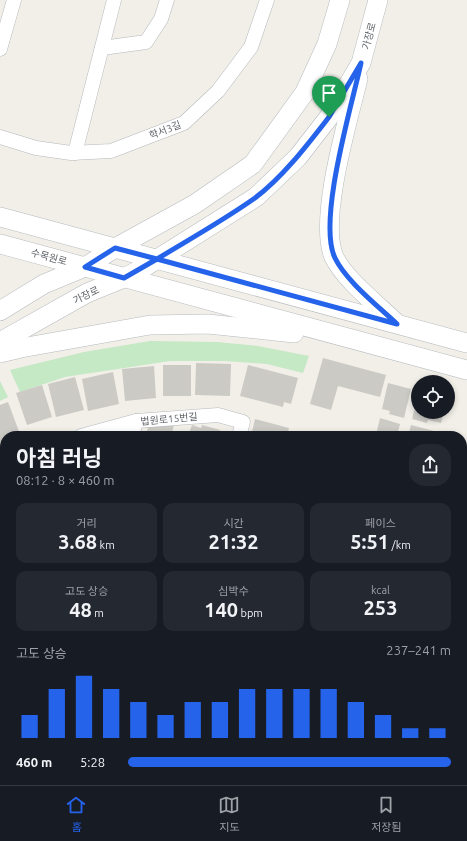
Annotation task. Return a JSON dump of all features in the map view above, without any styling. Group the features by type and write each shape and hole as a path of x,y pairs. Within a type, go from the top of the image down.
{"main road":[{"path":"0,311 44,284 85,267 115,248 195,204 253,164 305,92 327,44 340,0"},
{"name":"가장로","path":"0,342 87,293 124,278 157,259 262,192 298,157 329,117 361,63 378,0"},
{"path":"361,63 332,195 329,232 334,257 345,274 397,324"},
{"path":"0,217 467,343"},
{"name":"수목원로","path":"0,244 354,340"},
{"path":"0,353 150,326 208,324 354,340 467,370"}],"street":[{"path":"0,50 14,0"},
{"path":"75,153 114,0"},
{"path":"102,48 146,42 161,19 166,0"},
{"name":"학서3길","path":"0,137 36,148 75,153 111,151 184,123 218,91 251,47 267,0"},
{"name":"법원로15번길","path":"99,431 136,421 218,415 243,422 240,431"},
{"path":"133,431 136,421"}],"green space":[{"path":"150,341 217,342 258,346 309,356 303,373 267,364 225,361 170,361 65,377 20,392 10,370 84,352"},
{"path":"0,381 8,397 0,401"}],"building":[{"path":"323,358 386,375 380,397 338,386 331,410 310,404"},
{"path":"196,363 231,364 230,396 195,395"},
{"path":"163,365 191,365 191,396 163,396"},
{"path":"248,365 298,378 291,404 284,402 283,407 240,396"},
{"path":"154,366 156,398 125,401 122,369"},
{"path":"113,372 119,404 88,411 82,379"},
{"path":"75,377 84,410 56,417 48,384"},
{"path":"388,383 411,389 404,418 389,414 390,411 382,409"},
{"path":"42,385 52,417 27,425 16,393"},
{"path":"8,402 19,431 0,431 0,405"},
{"path":"380,418 400,424 398,431 377,431"},
{"path":"255,419 289,428 288,431 252,431"},
{"path":"412,419 442,419 441,423 428,420 427,423"},
{"path":"152,423 174,425 172,431 147,431"},
{"path":"192,425 201,428 202,425 220,430 220,431 190,431"},
{"path":"411,425 434,431 409,431"}],"route":[{"path":"329,117 298,157 256,197 157,259 115,248 85,267 124,278 157,259 397,324 345,274 334,257 329,232 332,195 361,63 329,117"}]}
